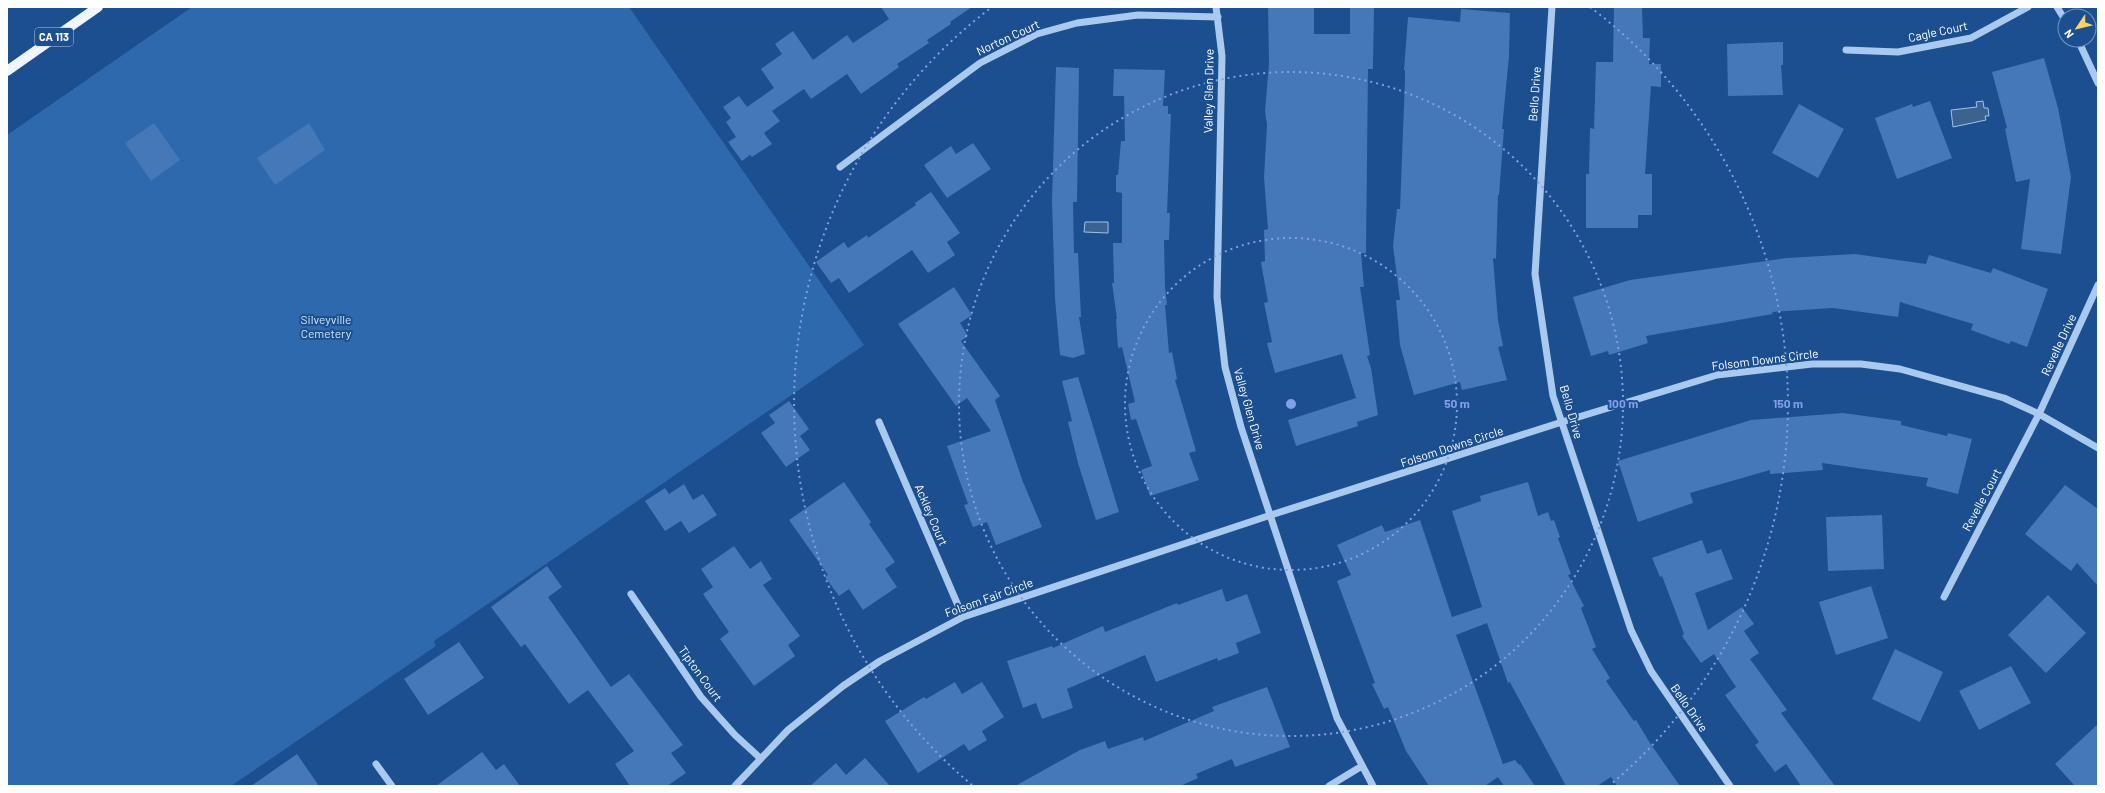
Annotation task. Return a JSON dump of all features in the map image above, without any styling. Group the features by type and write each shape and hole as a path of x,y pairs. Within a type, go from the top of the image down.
{"main road":[{"name":"CA 113","path":"8,68 98,7"}],"street":[{"name":"Valley Glen Drive","path":"1216,7 1222,56 1217,227 1217,297 1220,334 1232,397 1337,718 1373,786"},
{"name":"Valley Glen Drive","path":"1218,17 1220,7"},
{"name":"Bello Drive","path":"1552,7 1535,274 1553,396 1630,630 1651,671 1730,786"},
{"name":"Cagle Court","path":"1846,50 1898,52 1971,38 2028,7"},
{"name":"Norton Court","path":"840,167 980,63 1037,34 1077,23 1138,15 1218,17"},
{"path":"2082,48 2098,83"},
{"name":"Revelle Drive","path":"2039,414 2098,285"},
{"name":"Folsom Downs Circle","path":"1270,515 1562,422 1717,375 1812,364 1861,364 1900,370 2004,398 2039,414 2098,448"},
{"name":"Revelle Court","path":"1944,597 2039,414"},
{"name":"Ackley Court","path":"879,422 963,617"},
{"name":"Folsom Fair Circle","path":"735,786 760,758 794,725 843,686 880,661 963,617 1270,515"},
{"name":"Tipton Court","path":"631,594 701,697 726,726 760,758"},
{"path":"376,764 392,786"},
{"path":"1329,786 1362,766"}],"green space":[{"name":"Silveyville Cemetery","path":"192,7 629,7 864,345 434,641 436,646 231,786 7,786 7,135"}],"shaded area":[{"path":"1983,101 1984,108 1988,108 1989,116 1985,116 1986,120 1953,127 1951,110 1977,107 1976,102"},
{"path":"1085,222 1108,222 1108,233 1084,232"}],"building":[{"path":"881,7 972,7 950,22 951,24 927,40 929,43 897,64 899,67 861,94 847,74 811,99 804,89 772,111 780,121 764,133 772,144 752,157 750,155 742,161 728,142 736,137 726,122 731,118 723,107 739,96 747,107 774,88 761,69 782,54 775,44 793,31 813,60 847,35 853,43 889,19"},
{"path":"1268,7 1314,7 1314,34 1350,34 1350,8 1374,8 1373,69 1368,69 1366,253 1361,253 1364,287 1360,287 1370,355 1367,356 1371,368 1378,415 1357,422 1358,426 1296,446 1288,420 1356,398 1342,354 1275,373 1267,343 1272,342 1264,303 1268,302 1261,262 1265,261 1264,230 1268,229 1264,177 1267,125 1265,111 1269,63"},
{"path":"1614,7 1642,7 1643,38 1650,38 1649,64 1661,64 1661,87 1651,86 1645,174 1652,174 1652,215 1638,215 1638,228 1586,228 1586,174 1589,174 1590,128 1594,129 1596,62 1613,62"},
{"path":"1461,9 1510,13 1509,56 1502,129 1504,129 1498,195 1496,259 1493,258 1498,320 1503,346 1498,347 1507,380 1462,390 1460,382 1414,395 1400,345 1396,300 1400,300 1393,246 1397,209 1400,209 1405,79 1404,70 1408,17 1460,22"},
{"path":"1783,42 1783,65 1781,65 1783,95 1728,96 1727,44"},
{"path":"2044,58 2058,108 2071,177 2061,254 2021,249 2030,179 2016,182 2005,129 2007,128 1992,72"},
{"path":"1056,67 1079,68 1077,202 1073,202 1074,253 1078,253 1081,317 1079,317 1085,354 1073,358 1060,355 1055,299 1052,201"},
{"path":"1114,69 1165,70 1163,106 1168,106 1168,114 1171,114 1167,213 1170,213 1169,240 1164,240 1167,305 1165,305 1169,353 1172,352 1177,379 1175,380 1196,451 1189,453 1199,480 1150,496 1141,470 1152,466 1136,419 1131,420 1128,404 1135,402 1122,347 1118,348 1117,319 1112,283 1114,283 1113,243 1122,243 1122,193 1116,192 1116,175 1118,175 1121,141 1125,141 1124,96 1113,96"},
{"path":"1930,101 1952,158 1897,179 1875,118 1912,104 1913,107"},
{"path":"1799,104 1844,129 1818,178 1772,153"},
{"path":"154,123 180,160 151,181 125,143"},
{"path":"309,123 325,150 275,185 257,158"},
{"path":"973,143 991,169 947,198 924,165 951,146 956,154"},
{"path":"931,192 960,233 947,242 955,255 928,273 912,250 849,293 839,278 831,283 816,262 844,242 848,248 867,235 868,238 916,205 915,203"},
{"path":"1855,254 1926,264 1929,255 1991,273 1993,268 2048,289 2027,347 2011,341 2009,344 1971,330 1973,324 1900,302 1898,317 1833,308 1772,312 1773,314 1646,336 1648,343 1609,355 1608,351 1591,356 1573,297 1630,280 1787,258"},
{"path":"954,287 972,315 960,323 968,336 961,341 1000,396 995,400 1023,482 1042,527 996,545 987,522 973,527 964,505 968,504 947,446 991,431 967,398 956,406 898,324"},
{"path":"1078,377 1119,512 1096,520 1078,463 1068,422 1072,421 1062,381"},
{"path":"789,401 809,429 800,436 810,450 786,467 761,433 775,423 769,415"},
{"path":"1843,413 1901,421 1901,425 1947,436 1948,433 1972,439 1958,494 1926,486 1928,478 1822,463 1823,470 1770,474 1770,470 1690,493 1693,503 1638,522 1618,461 1751,420"},
{"path":"844,482 871,522 869,524 895,562 885,569 897,587 863,610 849,589 839,596 825,577 828,575 789,520"},
{"path":"1528,482 1538,516 1548,512 1551,521 1554,520 1560,537 1558,538 1571,574 1568,575 1584,606 1581,608 1596,647 1592,649 1610,678 1606,681 1634,721 1636,720 1680,786 1617,786 1611,777 1597,786 1566,786 1510,682 1508,683 1487,623 1456,635 1503,764 1515,760 1519,765 1520,764 1535,786 1504,786 1498,777 1485,786 1429,786 1406,751 1388,707 1384,709 1372,684 1375,683 1337,581 1351,575 1337,545 1382,525 1385,532 1420,520 1452,617 1482,607 1452,511 1481,501 1480,496"},
{"path":"684,484 693,500 703,494 717,515 689,533 681,521 665,531 645,501 665,488 669,494"},
{"path":"2065,485 2098,509 2098,586 2077,563 2071,571 2025,534"},
{"path":"1882,515 1884,569 1828,571 1826,517"},
{"path":"1702,540 1707,554 1721,549 1733,579 1695,593 1708,630 1742,607 1754,624 1744,631 1759,653 1750,659 1787,710 1781,713 1835,786 1801,786 1786,764 1775,772 1755,745 1759,742 1725,695 1736,687 1714,654 1701,663 1682,636 1684,634 1662,576 1660,577 1652,558"},
{"path":"734,546 750,569 761,561 772,579 763,585 800,636 788,645 795,656 754,686 720,639 729,632 703,594 713,587 701,569"},
{"path":"547,566 562,587 548,597 611,687 629,674 683,745 671,753 686,773 667,786 630,786 615,764 634,751 588,690 569,704 525,644 521,647 491,607"},
{"path":"1871,586 1888,638 1836,655 1819,602"},
{"path":"1222,589 1226,602 1247,594 1261,633 1236,643 1239,653 1218,661 1217,658 1156,682 1145,655 1067,689 1073,708 1042,719 1036,703 1023,708 1007,661 1052,646 1053,648 1103,626 1105,632 1177,603 1178,605"},
{"path":"2048,595 2086,633 2046,673 2008,635"},
{"path":"459,642 484,678 428,715 404,679"},
{"path":"1895,649 1943,672 1920,722 1872,699"},
{"path":"2011,666 2031,703 1979,730 1959,691"},
{"path":"955,682 962,694 982,682 1004,717 982,731 987,740 969,751 964,744 918,773 885,721 924,697 926,699"},
{"path":"1267,687 1290,747 1235,767 1232,759 1196,774 1198,778 1180,786 1015,786 1080,750 1105,741 1108,749 1143,737 1144,741 1214,711 1212,707"},
{"path":"2098,724 2098,786 2075,786 2055,764"},
{"path":"482,752 496,770 504,764 520,786 436,786"},
{"path":"297,754 319,786 251,786"},
{"path":"865,758 890,786 810,786 836,763 846,775"}]}
